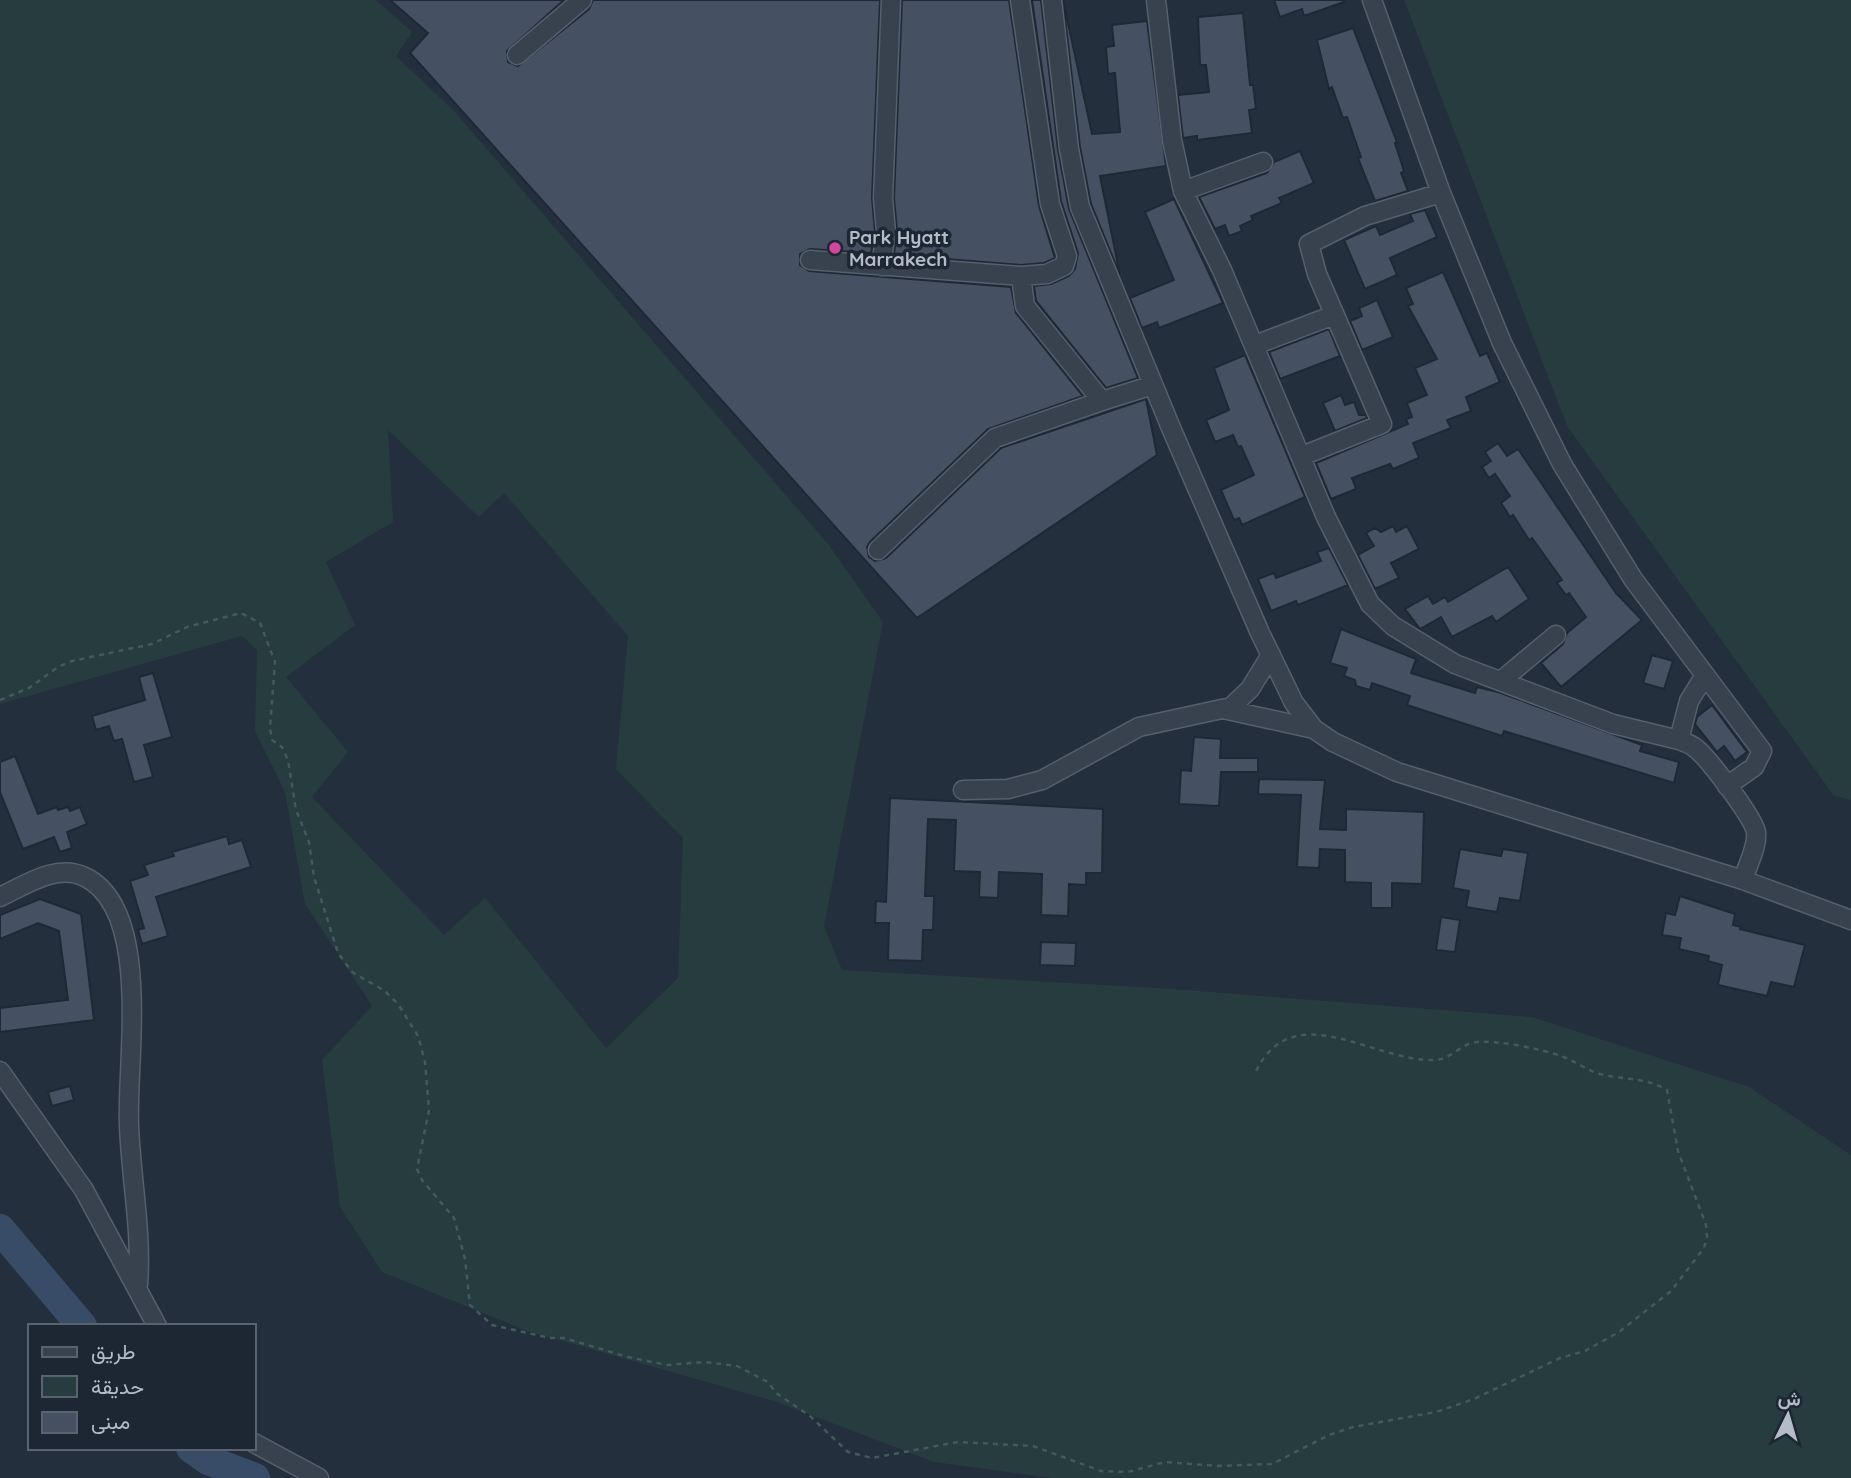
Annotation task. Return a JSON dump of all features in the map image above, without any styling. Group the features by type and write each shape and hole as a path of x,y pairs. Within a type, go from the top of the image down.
{"street":[{"path":"517,55 582,0"},
{"path":"881,265 886,232 883,198 891,0"},
{"path":"810,260 1021,276 1047,274 1064,266 1067,256 1050,204 1020,0"},
{"path":"1052,0 1069,149 1080,207 1153,385 1270,655 1294,703 1314,729 1345,750 1397,772 1743,880 1851,920"},
{"path":"1156,0 1172,139 1183,191 1255,345 1326,517 1370,604 1393,626 1447,660 1612,724 1679,740 1695,747 1727,786 1756,833 1743,880"},
{"path":"1372,0 1441,192 1502,343 1562,464 1633,579 1762,751 1754,767 1727,786"},
{"path":"1183,191 1263,162"},
{"path":"1302,456 1382,424 1317,274 1309,244 1365,216 1441,192"},
{"path":"1021,276 1025,306 1102,401"},
{"path":"1255,345 1334,315"},
{"path":"878,550 995,438 1153,385"},
{"path":"1502,680 1556,635"},
{"path":"963,790 988,791 1024,786 1054,775 1139,727 1223,709 1246,695 1270,655"},
{"path":"1679,740 1689,701 1705,675"},
{"path":"1246,695 1260,719"},
{"path":"1223,709 1314,729"},
{"path":"0,897 55,873 77,873 89,878 101,890 124,933 132,985 129,1123 139,1241 138,1285"},
{"path":"0,1072 84,1190 138,1285 156,1324"},
{"path":"256,1444 319,1478"}],"path":[{"path":"0,700 29,688 58,667 84,657 152,644 187,627 241,613 260,623 275,663 270,728 272,740 282,747 288,760 296,810 309,842 314,877 338,953 352,972 384,991 398,1004 418,1036 425,1062 429,1110 417,1169 422,1180 454,1219 465,1259 470,1305 492,1325 550,1338 564,1338 628,1357 667,1365 705,1362 737,1366 768,1382 776,1393 810,1416 848,1452 872,1458 958,1442 1033,1446 1101,1471 1128,1472 1165,1462 1217,1466 1272,1464 1353,1426 1429,1415 1459,1405 1524,1373 1593,1348 1619,1332 1671,1291 1704,1248 1706,1225 1681,1158 1667,1090 1657,1084 1602,1074 1552,1054 1494,1043 1468,1043 1447,1058 1436,1060 1392,1056 1336,1036 1321,1034 1281,1041 1263,1057 1256,1071"}],"green space":[{"path":"0,0 376,0 412,32 396,56 455,112 828,544 883,622 824,926 842,970 1159,988 1532,1017 1749,1087 1851,1155 1851,1478 1051,1478 934,1462 777,1402 527,1331 382,1272 340,1207 322,1060 372,1006 305,904 285,792 255,731 257,650 242,636 0,704","holes":["388,430 479,517 504,493 628,636 616,769 683,838 678,978 606,1048 485,898 444,935 312,797 348,752 286,677 355,625 326,562 393,522"]},
{"path":"1404,0 1851,0 1851,800 1834,796 1567,426"}],"building":[{"name":"Park Hyatt Marrakech","path":"390,0 564,0 507,51 508,62 518,66 589,9 593,0 880,0 872,198 875,232 871,253 810,249 800,254 800,265 809,271 1011,287 1016,313 1083,396 988,429 870,542 867,547 869,557 875,561 886,558 1001,448 1146,399 1157,455 917,618 410,53 428,33"},
{"path":"902,0 1009,0 1039,206 1055,258 1044,263 1021,265 894,255 897,231 894,198"},
{"path":"1032,0 1041,0 1058,150 1069,209 1138,378 1106,388 1036,301 1034,286 1051,284 1069,276 1075,269 1078,253 1061,201"},
{"path":"1063,0 1092,134 1120,132 1115,73 1108,74 1106,47 1114,46 1112,25 1147,21 1166,166 1100,176 1120,275 1091,204 1080,147"},
{"path":"1274,0 1344,2 1304,16 1302,9 1280,17"},
{"path":"1243,13 1250,85 1253,85 1256,109 1249,110 1252,133 1197,140 1197,136 1183,138 1178,95 1209,92 1206,65 1200,65 1198,17"},
{"path":"1353,28 1397,142 1395,143 1404,171 1401,173 1408,191 1375,201 1358,158 1361,157 1347,117 1343,118 1332,87 1329,89 1317,40"},
{"path":"1300,151 1314,183 1279,198 1282,203 1251,216 1253,220 1240,226 1242,231 1229,236 1225,225 1215,229 1199,197 1267,173 1274,162"},
{"path":"1174,199 1223,303 1159,328 1157,322 1142,328 1130,298 1174,280 1145,212"},
{"path":"1425,210 1437,237 1390,258 1397,275 1365,289 1344,240 1376,226 1380,235 1413,221 1410,214"},
{"path":"1443,272 1480,356 1487,353 1500,382 1466,397 1471,411 1447,420 1451,428 1413,443 1419,458 1393,469 1390,464 1352,478 1356,489 1331,499 1316,463 1408,424 1406,419 1412,417 1407,403 1427,395 1415,368 1437,359 1408,306 1413,304 1406,288"},
{"path":"1377,300 1393,337 1362,350 1350,321 1362,316 1359,308"},
{"path":"1329,329 1340,356 1280,379 1269,352"},
{"path":"1245,355 1305,497 1242,525 1239,518 1234,520 1221,490 1254,475 1233,435 1215,442 1206,420 1229,410 1214,368"},
{"path":"1341,395 1345,405 1354,402 1359,415 1366,415 1367,418 1335,431 1323,403"},
{"path":"1498,443 1507,456 1518,449 1616,593 1642,620 1561,687 1541,663 1563,644 1567,633 1586,617 1569,593 1566,595 1557,583 1562,580 1532,538 1529,540 1513,515 1510,517 1501,503 1510,496 1495,474 1489,478 1482,467 1491,461 1485,452"},
{"path":"1393,526 1396,532 1407,526 1419,549 1391,563 1399,578 1375,589 1358,555 1374,546 1366,533 1375,528 1381,532"},
{"path":"1329,548 1348,585 1298,605 1296,601 1271,611 1258,579 1274,573 1276,578 1321,561 1317,552"},
{"path":"1508,567 1529,599 1496,622 1492,616 1452,637 1441,617 1420,629 1405,609 1428,596 1433,604 1445,597 1448,602"},
{"path":"1341,629 1416,659 1411,673 1475,693 1477,687 1498,692 1642,745 1640,751 1679,762 1674,783 1504,731 1502,736 1407,705 1410,696 1372,683 1370,690 1356,686 1355,680 1344,676 1347,668 1330,663"},
{"path":"1652,655 1673,661 1664,689 1643,683"},
{"path":"153,673 172,737 144,745 153,777 134,782 122,739 114,741 109,726 96,730 92,716 145,700 139,677"},
{"path":"1712,705 1747,752 1735,761 1724,746 1717,752 1695,724 1697,717"},
{"path":"1194,737 1221,739 1220,758 1258,758 1258,772 1221,772 1219,806 1179,804 1181,770 1191,771"},
{"path":"15,756 38,814 57,807 58,810 68,807 70,811 80,807 87,824 67,832 72,848 60,852 54,837 23,849 0,792 0,762"},
{"path":"1259,779 1325,780 1320,829 1346,830 1346,809 1424,812 1422,884 1392,883 1392,908 1371,908 1371,883 1345,882 1345,850 1320,849 1319,868 1297,867 1301,795 1258,794"},
{"path":"890,798 1103,809 1102,873 1086,873 1086,885 1069,884 1068,916 1041,915 1042,874 999,872 998,898 979,897 980,872 954,871 956,820 928,819 925,896 934,896 933,930 923,930 922,961 888,960 889,923 875,923 876,901 886,902"},
{"path":"227,836 229,844 242,840 251,867 156,897 168,936 142,944 138,930 144,928 130,881 148,875 144,865 174,856 172,852"},
{"path":"1460,849 1501,856 1503,849 1528,853 1520,901 1500,898 1497,912 1466,907 1469,891 1453,888"},
{"path":"1680,896 1735,914 1733,925 1741,927 1740,929 1805,945 1794,987 1771,982 1767,996 1718,985 1722,965 1708,961 1709,956 1679,949 1681,938 1662,935 1666,913 1675,915"},
{"path":"40,899 81,914 94,1020 0,1032 0,1008 68,1000 59,931 38,923 0,939 0,915"},
{"path":"1441,917 1460,920 1455,952 1436,950"},
{"path":"1041,942 1076,943 1075,966 1040,965"},
{"path":"70,1086 74,1100 52,1106 48,1092"}],"waterway":[{"path":"0,1229 80,1324"},
{"path":"194,1450 208,1460 255,1478"}],"place":[{"name":"Park Hyatt Marrakech","path":"835,248"}]}
